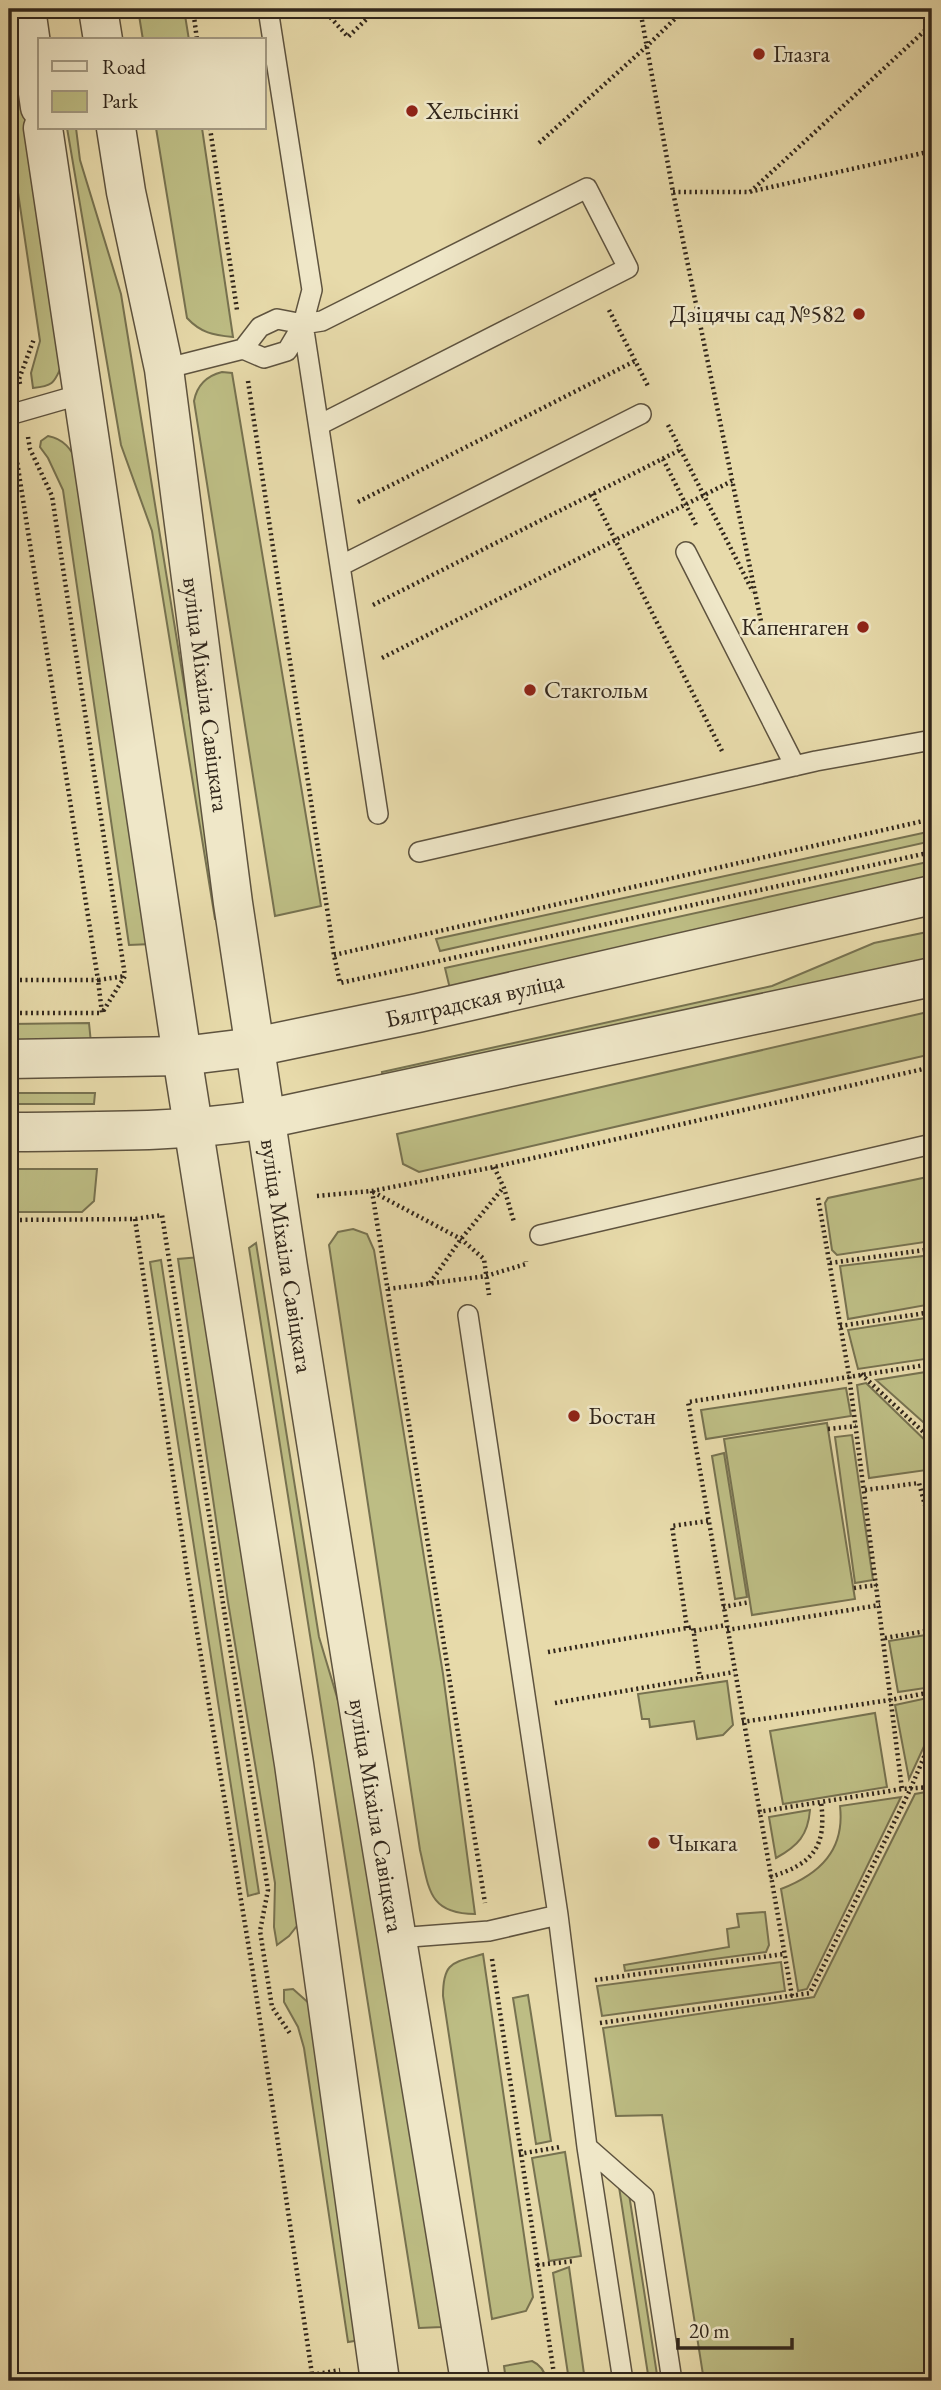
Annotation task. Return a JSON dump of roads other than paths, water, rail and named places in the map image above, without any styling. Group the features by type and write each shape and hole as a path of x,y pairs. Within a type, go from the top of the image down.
{"street":[{"path":"26,9 38,93"},
{"path":"98,9 103,38"},
{"path":"43,130 193,1128 294,1764 380,2381"},
{"name":"вуліца Міхаіла Савіцкага","path":"116,130 126,191 164,369 233,902 266,1119 354,1681 470,2381"},
{"name":"Бялградская вуліца","path":"9,1059 182,1056 255,1046 418,1013 932,895"},
{"path":"9,1132 111,1132 193,1128 266,1119 932,977"}],"lane":[{"path":"164,369 243,349 264,358 288,351 303,324 312,290 268,9"},
{"path":"243,349 260,327 277,319 303,324 322,321 587,188 628,268 319,425"},
{"path":"303,324 377,814"},
{"path":"14,413 82,394"},
{"path":"340,566 642,414"},
{"path":"686,552 795,766"},
{"path":"419,852 795,766 932,740"},
{"path":"540,1235 932,1144"},
{"path":"468,1315 558,1914 587,2147 623,2381"},
{"path":"397,1938 489,1931 558,1914"},
{"path":"587,2147 644,2197 672,2381"}],"place":[{"name":"Глазга","path":"759,54"},
{"name":"Хельсінкі","path":"412,111"},
{"name":"Дзіцячы сад №582","path":"859,314"},
{"name":"Капенгаген","path":"863,627"},
{"name":"Стакгольм","path":"530,690"},
{"name":"Бостан","path":"574,1416"},
{"name":"Чыкага","path":"654,1843"}]}
